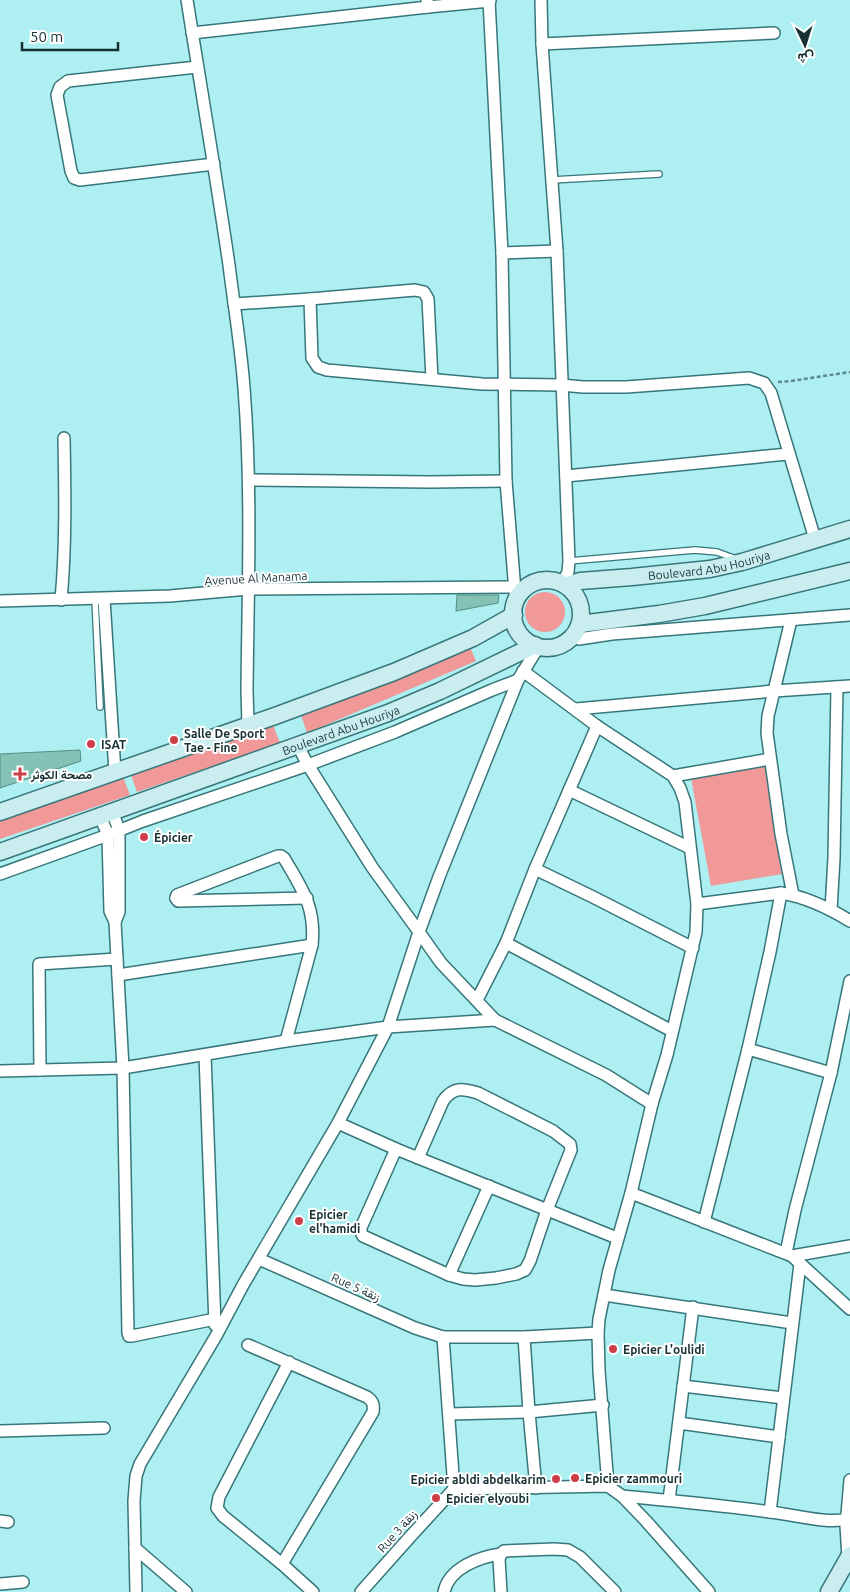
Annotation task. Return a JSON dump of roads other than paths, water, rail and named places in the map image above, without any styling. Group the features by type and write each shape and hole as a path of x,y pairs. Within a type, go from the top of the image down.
{"main road":[{"name":"Boulevard Abu Houriya","path":"564,585 580,581 680,573 742,562 850,529"},
{"path":"514,601 516,626 520,633 528,641 537,645 554,647 562,644 576,631 706,606 850,572"},
{"path":"0,812 275,716 409,666 472,638 514,601 524,589 535,582 547,580 564,585 575,594 580,604 581,612 576,631"},
{"name":"Boulevard Abu Houriya","path":"0,852 388,713 440,691 537,645"},
{"path":"829,1592 849,1556"}],"street":[{"path":"187,0 196,67 214,164 244,386 249,480 248,725"},
{"path":"541,0 542,44 557,251 566,476 569,562 564,585"},
{"path":"192,33 427,4 489,1 502,254 506,481 514,601"},
{"path":"542,44 774,33"},
{"path":"196,67 68,81 60,87 57,95 71,171 74,178 80,180 214,164"},
{"path":"502,254 557,251"},
{"path":"234,304 415,290 424,292 428,300 432,379"},
{"path":"310,299 312,358 318,367 327,370 504,385 626,387 749,378 764,383 771,393 814,539"},
{"path":"61,600 65,561 64,438"},
{"path":"566,476 788,454"},
{"path":"249,480 506,481"},
{"name":"Avenue Al Manama","path":"0,602 170,596 248,589 514,601"},
{"path":"100,599 115,772"},
{"path":"576,631 579,638 850,615"},
{"path":"791,620 768,716 767,733 793,895"},
{"path":"136,1592 134,1519 136,1476 140,1464 338,1123 388,1027 439,877 521,675 537,645"},
{"path":"521,675 576,709 597,726 673,776 685,802 697,904 696,932 667,1055 652,1104 631,1193 617,1238 604,1295 598,1333 608,1486"},
{"path":"0,874 143,821 308,765 395,732 492,690 521,675"},
{"path":"576,709 850,686"},
{"path":"832,910 837,687"},
{"path":"477,1000 506,943 535,869 597,726"},
{"path":"298,746 372,867 441,963 496,1020 606,1075 652,1104"},
{"path":"673,776 770,759"},
{"path":"569,790 690,848"},
{"path":"106,814 114,833 110,911 115,922 123,1068 129,1336 215,1319"},
{"path":"286,1041 312,945 314,929 307,898 284,858 278,856 177,895 176,898 178,901 307,898"},
{"path":"535,869 593,896 692,948"},
{"path":"697,904 781,893 793,895 832,910 850,921"},
{"path":"704,1222 748,1049 781,893"},
{"path":"506,943 672,1031"},
{"path":"118,975 312,945"},
{"path":"40,1070 39,964 117,959"},
{"path":"770,1512 792,1323 795,1210 831,1073 850,981"},
{"path":"0,1071 123,1068 286,1041 388,1027 496,1020"},
{"path":"748,1049 831,1073"},
{"path":"205,1055 216,1336"},
{"path":"396,1149 360,1230 363,1236 449,1275 470,1280 496,1278 522,1272 530,1262 547,1210 571,1150 570,1144 553,1131 478,1093 458,1090 452,1091 443,1101 418,1158"},
{"path":"338,1123 396,1149 617,1238"},
{"path":"449,1275 489,1186"},
{"path":"631,1193 793,1258 850,1309"},
{"path":"793,1258 850,1246"},
{"name":"Rue 5 زنقة","path":"259,1259 415,1328 443,1337 524,1337 598,1333"},
{"path":"604,1295 792,1323"},
{"path":"669,1500 693,1307"},
{"path":"443,1337 454,1490 608,1486 622,1496 707,1590 718,1592"},
{"path":"524,1337 536,1488"},
{"path":"248,1345 367,1397 371,1399 374,1407 373,1412 282,1564"},
{"path":"289,1362 220,1497 217,1508 223,1516 313,1592"},
{"path":"683,1386 783,1398"},
{"path":"449,1414 529,1412 602,1405"},
{"path":"679,1423 778,1436"},
{"path":"0,1431 104,1428"},
{"path":"849,1556 846,1539 850,1480"},
{"name":"Rue 3 زنقة","path":"365,1591 408,1538 454,1490"},
{"path":"622,1496 669,1500 826,1520 848,1519"},
{"path":"135,1548 186,1592"},
{"path":"444,1592 449,1580 462,1568 482,1559 510,1550 554,1549 568,1550 580,1557 615,1592"},
{"path":"501,1554 499,1564 501,1592"},
{"path":"0,1584 23,1582"}],"lane":[{"path":"552,180 659,174"},
{"path":"569,562 591,558 706,550 717,552 742,562"},
{"path":"100,599 100,707"}],"place":[{"name":"Salle De Sport Tae - Fine","path":"174,740"},
{"name":"ISAT","path":"91,744"},
{"name":"مصحة الكوثر","path":"20,774"},
{"name":"Épicier","path":"144,837"},
{"name":"Epicier el'hamidi","path":"299,1221"},
{"name":"Epicier L'oulidi","path":"613,1349"},
{"name":"Epicier zammouri","path":"575,1478"},
{"name":"Epicier abldi abdelkarim","path":"556,1479"},
{"name":"Epicier elyoubi","path":"436,1498"}]}
